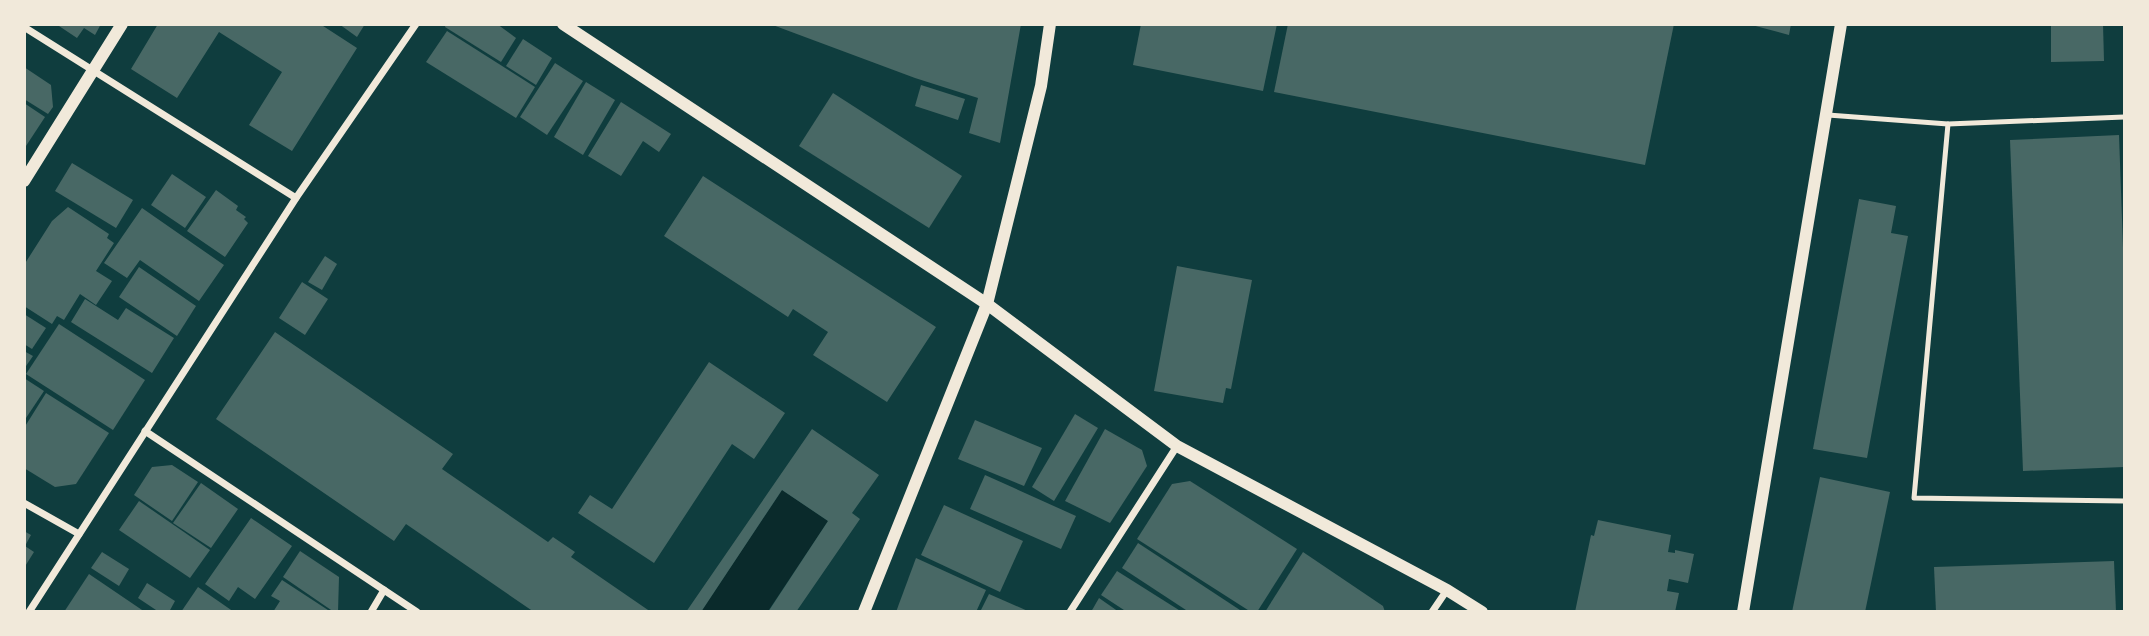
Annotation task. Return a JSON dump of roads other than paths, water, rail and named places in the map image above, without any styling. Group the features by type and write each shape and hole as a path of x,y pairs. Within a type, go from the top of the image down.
{"street":[{"path":"24,181 122,24"},
{"path":"29,611 296,198 416,24"},
{"path":"563,24 987,304 1177,446 1482,611"},
{"path":"864,611 987,304 1041,86 1050,24"},
{"path":"1743,611 1841,24"},
{"path":"24,27 296,198"},
{"path":"145,431 416,611"},
{"path":"1070,611 1177,446"},
{"path":"24,503 79,534"},
{"path":"371,611 384,590"},
{"path":"1432,611 1447,590"}],"lane":[{"path":"1825,114 1948,124 2124,117"},
{"path":"1948,124 1914,498 2124,501"}],"water":[{"path":"782,490 828,521 768,611 701,612"}]}
